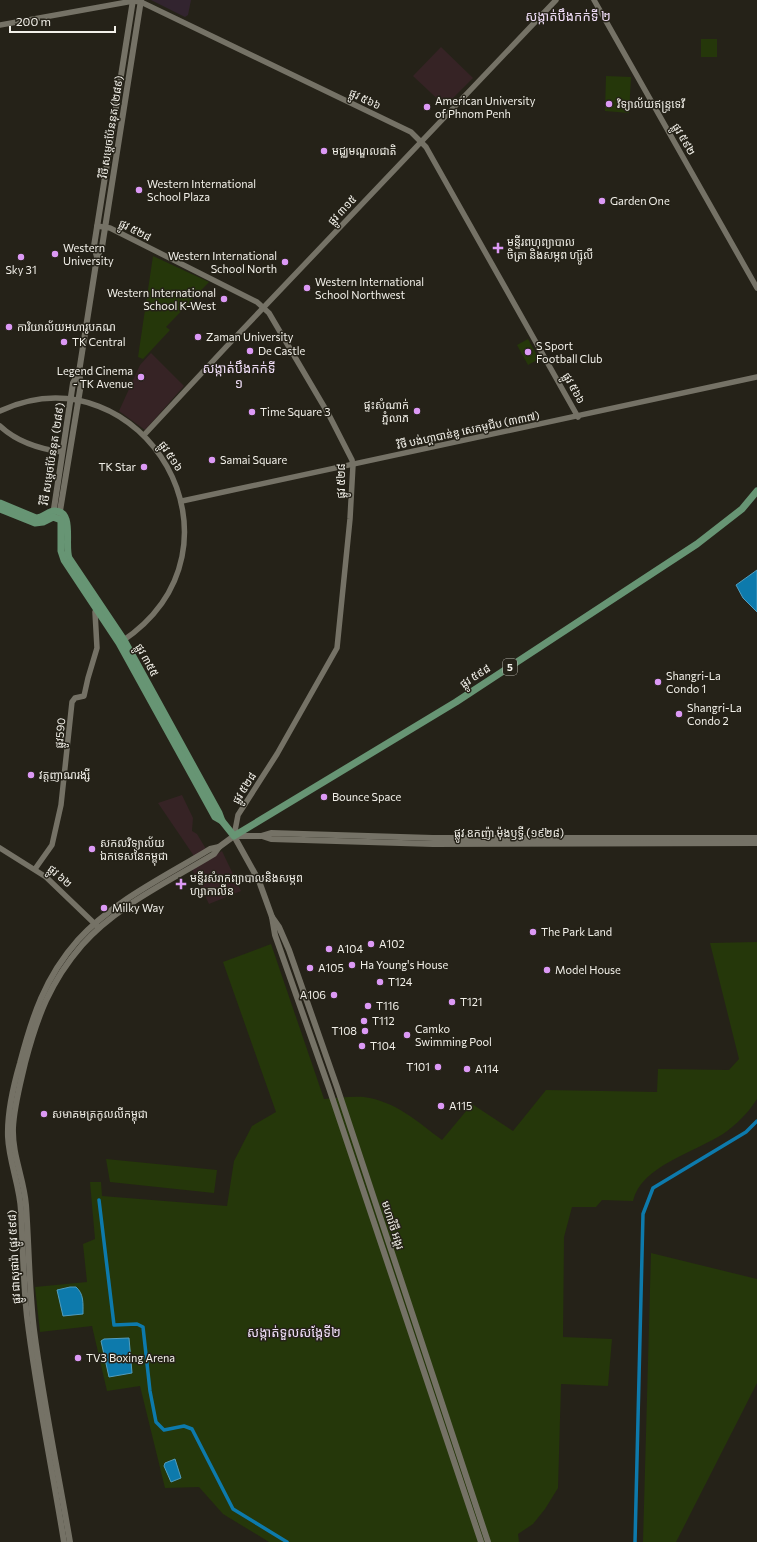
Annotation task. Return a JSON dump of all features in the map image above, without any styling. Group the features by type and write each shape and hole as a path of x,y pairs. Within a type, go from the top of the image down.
{"main road":[{"name":"វិថី សម្តេចប៉ែននុត (២៨៩)","path":"97,257 94,246 133,0"},
{"name":"វិថី សម្តេចប៉ែននុត (២៨៩)","path":"56,515 81,384 79,372 97,257 102,247 141,1"},
{"path":"125,52 133,54"},
{"name":"វិថី សម្តេចប៉ែននុត (២៨៩)","path":"56,515 62,452 70,400 73,383 79,372"},
{"name":"ផ្លូវ ៥៩៨","path":"234,836 456,702 690,548 738,512 757,491"},
{"path":"0,503 36,518 56,515"},
{"path":"0,509 39,524 56,515"},
{"name":"ផ្លូវ ៣៥៥","path":"56,515 65,516 67,522 66,551 69,558 98,607 121,641 219,813 222,821 234,836"},
{"name":"ផ្លូវ ឧកញ៉ា ម៉ុងឫទ្ធី (១៩២៨)","path":"234,836 261,836 271,833 416,840 757,843"},
{"name":"ផ្លូវ ជាសុផារ៉ា (ផ្លូវ ៥៩៨)","path":"64,1542 61,1507 37,1363 29,1279 26,1205 13,1138 15,1107 32,1035 44,1003 70,960 97,926 133,896 210,849 219,847 234,836"},
{"name":"មហាវិថី អង្គរ","path":"234,836 259,881 272,917 275,935 329,1088 481,1542"},
{"name":"ផ្លូវ ឧកញ៉ា ម៉ុងឫទ្ធី (១៩២៨)","path":"416,840 757,838"},
{"name":"មហាវិថី អង្គរ","path":"272,917 279,927 289,950 488,1542"},
{"path":"378,1234 385,1232"},
{"name":"ផ្លូវ ជាសុផារ៉ា (ផ្លូវ ៥៩៨)","path":"61,1507 70,1542"}],"street":[{"name":"ផ្លូវ ៥៦៦","path":"0,25 133,0 141,1 411,132 421,141 450,188 578,417"},
{"name":"ផ្លូវ ៣១៥","path":"144,435 556,0"},
{"name":"ផ្លូវ ៥៩២","path":"594,0 757,288"},
{"name":"ផ្លូវ ៥២៨","path":"97,226 110,228 257,302 264,307 269,313 328,415 353,465 344,591 337,648 277,754 238,815 234,836"},
{"name":"វិថី បង់ហ្គាបាន់ឌូ សេកមូជីប (៣៣៧)","path":"182,501 757,378"},
{"name":"ផ្លូវ ៥១៦","path":"0,412 36,401 70,400 114,414 144,435 172,473 182,501 185,521 184,542 176,578 167,595 153,614 121,641"},
{"path":"0,426 5,431 39,449 62,452"},
{"name":"ផ្លូវ590","path":"36,869 52,845 61,805 72,702 75,698 84,696 95,658 98,639 98,607"},
{"name":"ផ្លូវ ៦២","path":"0,848 36,869 58,886 97,926"}],"shaded area":[{"path":"151,0 191,0 188,15 185,17"},
{"path":"441,47 473,78 445,106 413,76"},
{"path":"151,353 184,386 145,430 119,411 140,365"},
{"path":"182,795 193,818 192,831 197,834 206,849 194,856 158,803"},
{"path":"222,851 241,891 209,904 192,869"}],"green space":[{"path":"701,39 717,39 717,57 701,57"},
{"path":"606,76 631,77 629,113 605,111"},
{"path":"153,256 209,282 166,327 170,330 143,359 138,357"},
{"name":"S Sport Football Club","path":"528,339 539,359 528,365 517,345"},
{"path":"757,942 757,1099 754,1104 733,1127 723,1134 670,1161 646,1178 638,1189 633,1201 602,1200 596,1207 572,1207 564,1237 563,1337 612,1339 608,1386 561,1384 558,1488 545,1509 533,1524 518,1534 519,1542 269,1542 223,1514 199,1487 165,1488 140,1386 107,1391 92,1326 40,1332 35,1287 87,1282 83,1244 95,1239 90,1182 101,1182 102,1196 227,1206 234,1161 252,1126 276,1112 223,962 271,944 324,1099 364,1097 375,1099 406,1113 442,1140 472,1104 513,1131 546,1090 657,1092 658,1069 729,1070 739,1059 710,943"},
{"path":"106,1159 217,1170 214,1193 110,1182"},
{"path":"651,1253 757,1279 757,1383 676,1542 643,1542"}],"water":[{"path":"757,570 757,612 743,598 736,585"},
{"path":"76,1287 79,1290 82,1299 83,1314 63,1316 57,1290"},
{"path":"129,1338 132,1373 109,1377 101,1341 104,1339"},
{"path":"175,1459 181,1478 171,1482 164,1466 165,1463"}],"waterway":[{"path":"635,1542 643,1214 653,1188 746,1132 757,1121"},
{"path":"99,1200 114,1325 137,1324 143,1327 150,1391 156,1422 164,1430 184,1426 192,1429 233,1509 287,1542"}],"place":[{"name":"វិទ្យាល័យឥន្រ្ទទេវី","path":"609,104"},
{"name":"American University of Phnom Penh","path":"427,107"},
{"name":"មជ្ឈមណ្ឌលជាតិ","path":"324,151"},
{"name":"Western International School Plaza","path":"139,190"},
{"name":"Garden One","path":"602,201"},
{"name":"មន្ទីរពហុព្យាបាល ចិត្រា និងសម្ភព ហ្ស៊ូលី","path":"498,248"},
{"name":"Western University","path":"55,254"},
{"name":"Sky 31","path":"21,257"},
{"name":"Western International School North","path":"285,262"},
{"name":"Western International School Northwest","path":"307,288"},
{"name":"Western International School K-West","path":"224,299"},
{"name":"ការិយាល័យអហារូបកណ","path":"9,327"},
{"name":"Zaman University","path":"198,337"},
{"name":"TK Central","path":"64,342"},
{"name":"De Castle","path":"250,351"},
{"name":"S Sport Football Club","path":"528,352"},
{"name":"Legend Cinema - TK Avenue","path":"141,377"},
{"name":"ផ្ទះសំណាក់ ភ្នំលាភ","path":"417,411"},
{"name":"Time Square 3","path":"252,412"},
{"name":"Samai Square","path":"212,460"},
{"name":"TK Star","path":"144,467"},
{"name":"Shangri-La Condo 1","path":"658,682"},
{"name":"Shangri-La Condo 2","path":"679,714"},
{"name":"វត្តញាណរង្សី","path":"31,775"},
{"name":"Bounce Space","path":"324,797"},
{"name":"សកលវិទ្យាល័យ ឯកទេសនៃកម្ពុជា","path":"92,849"},
{"name":"មន្ទីរសំរាកព្យាបាលនិងសម្ភព ហ្សាកាលីន","path":"181,884"},
{"name":"Milky Way","path":"104,908"},
{"name":"The Park Land","path":"533,932"},
{"name":"A102","path":"371,944"},
{"name":"A104","path":"329,949"},
{"name":"Ha Young's House","path":"352,965"},
{"name":"A105","path":"310,968"},
{"name":"Model House","path":"547,970"},
{"name":"T124","path":"380,982"},
{"name":"A106","path":"334,995"},
{"name":"T121","path":"452,1002"},
{"name":"T116","path":"368,1006"},
{"name":"T112","path":"364,1021"},
{"name":"T108","path":"365,1031"},
{"name":"Camko Swimming Pool","path":"407,1035"},
{"name":"T104","path":"362,1046"},
{"name":"T101","path":"438,1067"},
{"name":"A114","path":"467,1069"},
{"name":"A115","path":"441,1106"},
{"name":"សមាគមត្រកូលលីកម្ពុជា","path":"44,1114"},
{"name":"TV3 Boxing Arena","path":"78,1358"}],"district":[{"name":"សង្កាត់បឹងកក់ទី ២","path":"568,16"},
{"name":"សង្កាត់បឹងកក់ទី ១","path":"239,376"},
{"name":"សង្កាត់ទួលសង្កែទី២","path":"294,1332"}]}
